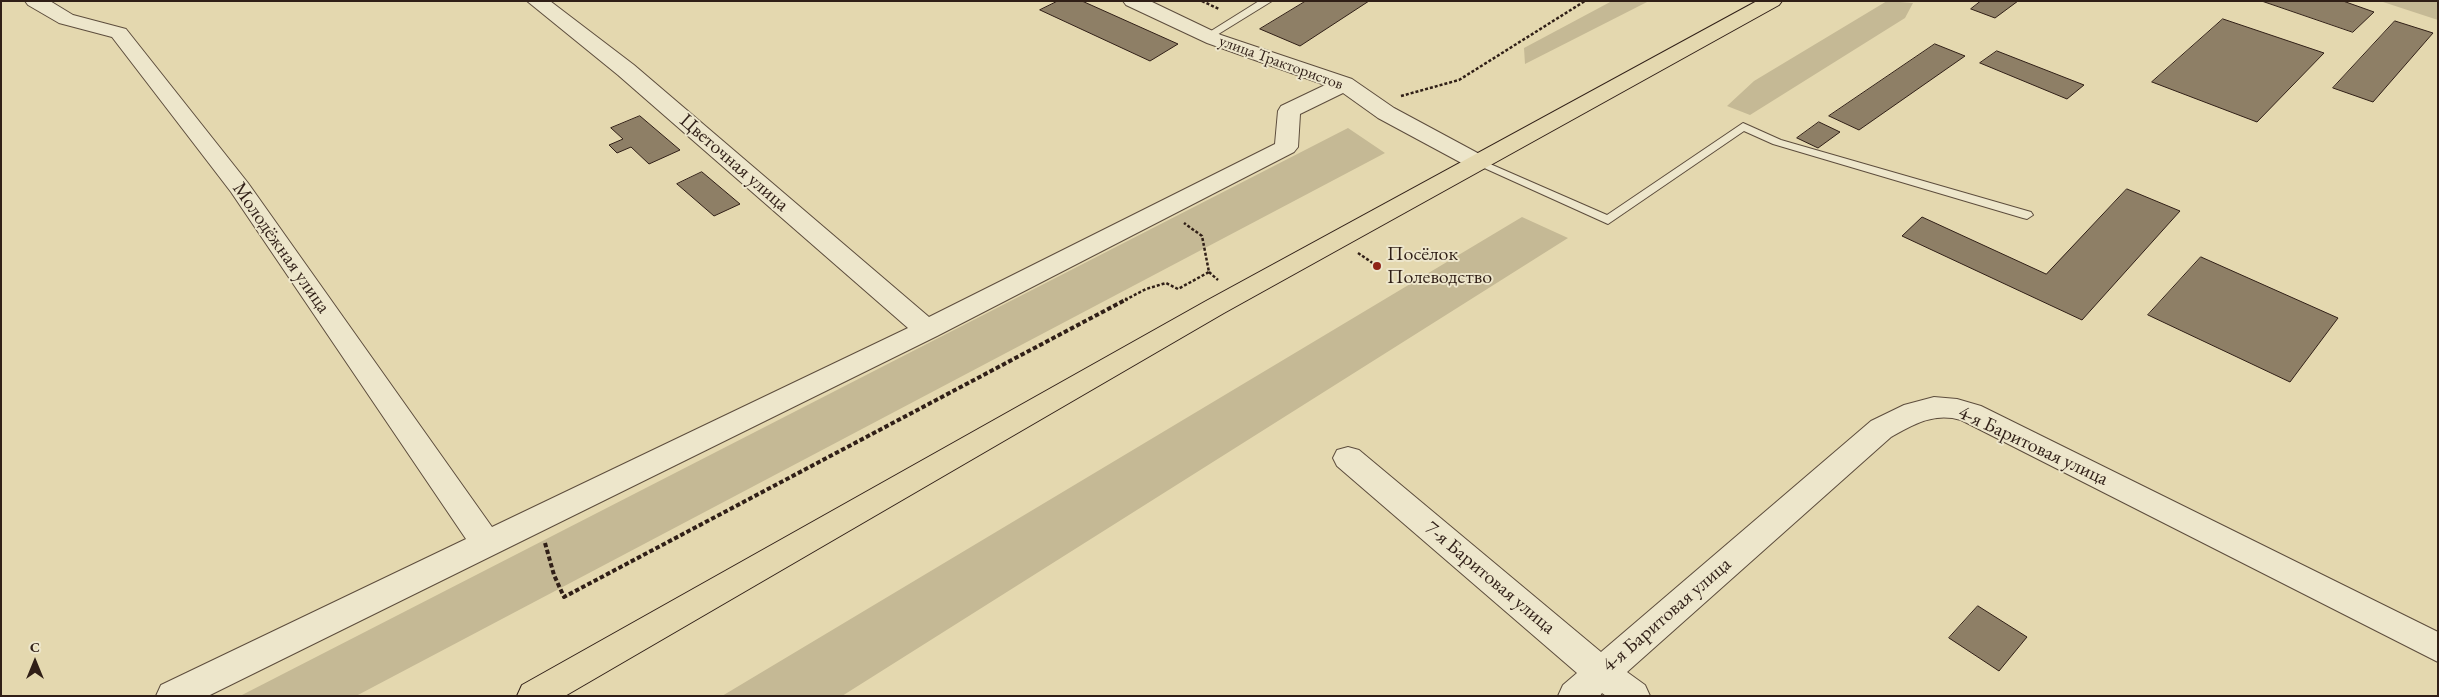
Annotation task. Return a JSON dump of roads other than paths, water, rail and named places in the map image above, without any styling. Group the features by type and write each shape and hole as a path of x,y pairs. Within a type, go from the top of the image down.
{"main road":[{"path":"534,696 1215,307 1772,1"}],"street":[{"name":"Молодёжная улица","path":"34,1 66,19 119,33 240,188 487,544"},
{"name":"Цветочная улица","path":"537,1 626,70 927,330"},
{"name":"улица Трактористов","path":"1133,1 1208,36 1344,84 1386,113 1477,162"},
{"path":"173,696 927,330 1286,147 1289,111 1344,84"},
{"name":"4-я Баритовая улица","path":"1575,696 1881,429 1915,410 1930,406 1946,406 1971,413 2438,648"},
{"name":"7-я Баритовая улица","path":"1348,458 1602,673 1633,696"}],"lane":[{"path":"1208,36 1267,1"},
{"path":"1477,162 1608,220 1744,126 1777,142 2027,215"}],"place":[{"name":"Посёлок Полеводство","path":"1377,266"}]}
